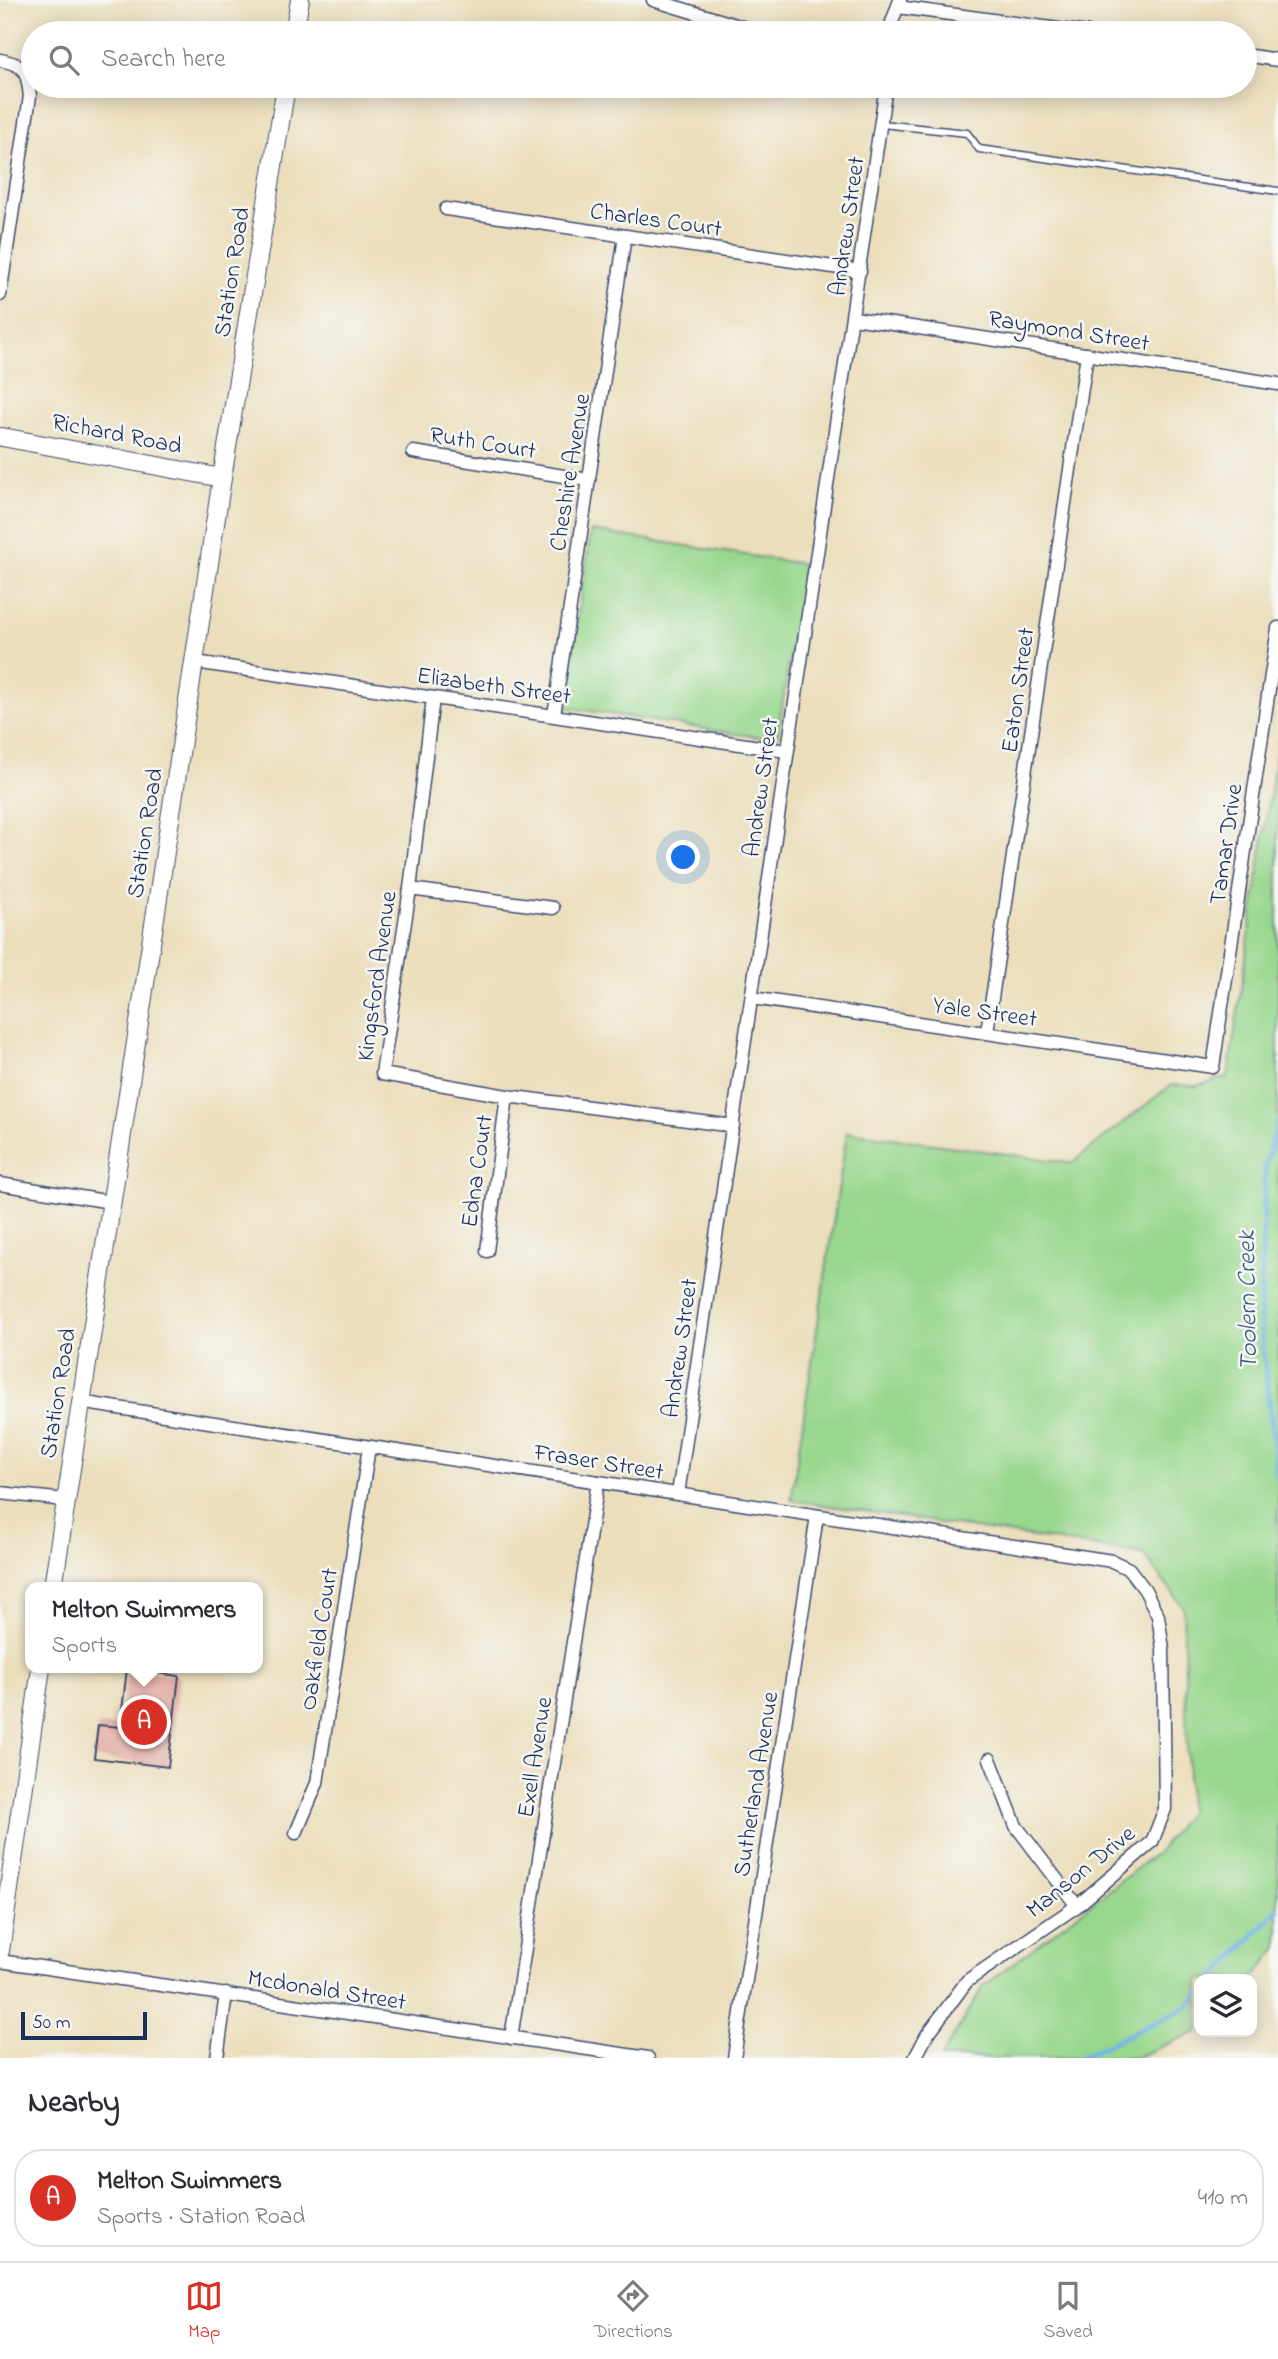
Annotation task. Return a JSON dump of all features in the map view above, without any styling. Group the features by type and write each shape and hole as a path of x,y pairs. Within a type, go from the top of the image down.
{"street":[{"path":"296,21 300,0"},
{"path":"653,0 722,21"},
{"path":"892,21 899,3 1012,21"},
{"path":"1257,57 1278,60"},
{"path":"0,60 17,63 21,67"},
{"path":"0,295 30,98"},
{"name":"Station Road","path":"54,1582 79,1402 222,478 284,98"},
{"name":"Andrew Street","path":"678,1494 885,98"},
{"name":"Charles Court","path":"446,209 860,271"},
{"name":"Cheshire Avenue","path":"554,715 625,236"},
{"name":"Raymond Street","path":"854,318 1278,383"},
{"name":"Eaton Street","path":"987,1032 1087,354"},
{"name":"Richard Road","path":"1,434 222,478"},
{"name":"Ruth Court","path":"413,452 589,480"},
{"name":"Tamar Drive","path":"1213,1067 1278,628"},
{"name":"Elizabeth Street","path":"195,662 786,751"},
{"name":"Kingsford Avenue","path":"433,698 410,889 382,1074 507,1096 733,1126"},
{"path":"410,889 553,908"},
{"name":"Yale Street","path":"752,998 1213,1067"},
{"name":"Edna Court","path":"487,1251 507,1096"},
{"path":"0,1184 111,1202"},
{"name":"Fraser Street","path":"79,1402 1112,1561"},
{"name":"Oakfield Court","path":"296,1833 317,1783 369,1447"},
{"name":"Exell Avenue","path":"510,2038 598,1482"},
{"path":"0,1493 65,1500"},
{"name":"Sutherland Avenue","path":"734,2058 817,1516"},
{"name":"Manson Drive","path":"915,2058 927,2035 967,1981 1077,1906 1152,1842 1165,1809 1163,1649 1158,1616 1145,1590 1129,1569 1112,1561"},
{"path":"1,1943 40,1673"},
{"path":"990,1759 1016,1826 1077,1906"},
{"name":"Mcdonald Street","path":"0,1961 648,2058"},
{"path":"217,2058 226,1994"}],"lane":[{"path":"882,124 967,133 979,149 1278,191"}],"green space":[{"path":"591,531 804,564 777,740 564,707"},
{"path":"1278,741 1278,1948 1256,1974 1194,1974 1194,2033 1134,2058 940,2058 984,1986 1158,1852 1189,1811 1183,1607 1143,1554 791,1500 847,1132 1072,1163 1171,1085 1196,1086 1228,1077"}],"building":[{"path":"127,1673 179,1676 168,1767 94,1758 98,1725 120,1727"}],"waterway":[{"name":"Toolern Creek","path":"1278,1121 1265,1166 1260,1322 1278,1481"},
{"name":"Toolern Creek","path":"1218,1974 1278,1909"},
{"name":"Toolern Creek","path":"1079,2058 1189,2006 1194,2000"}],"place":[{"name":"Melton Swimmers","path":"144,1722"}]}
